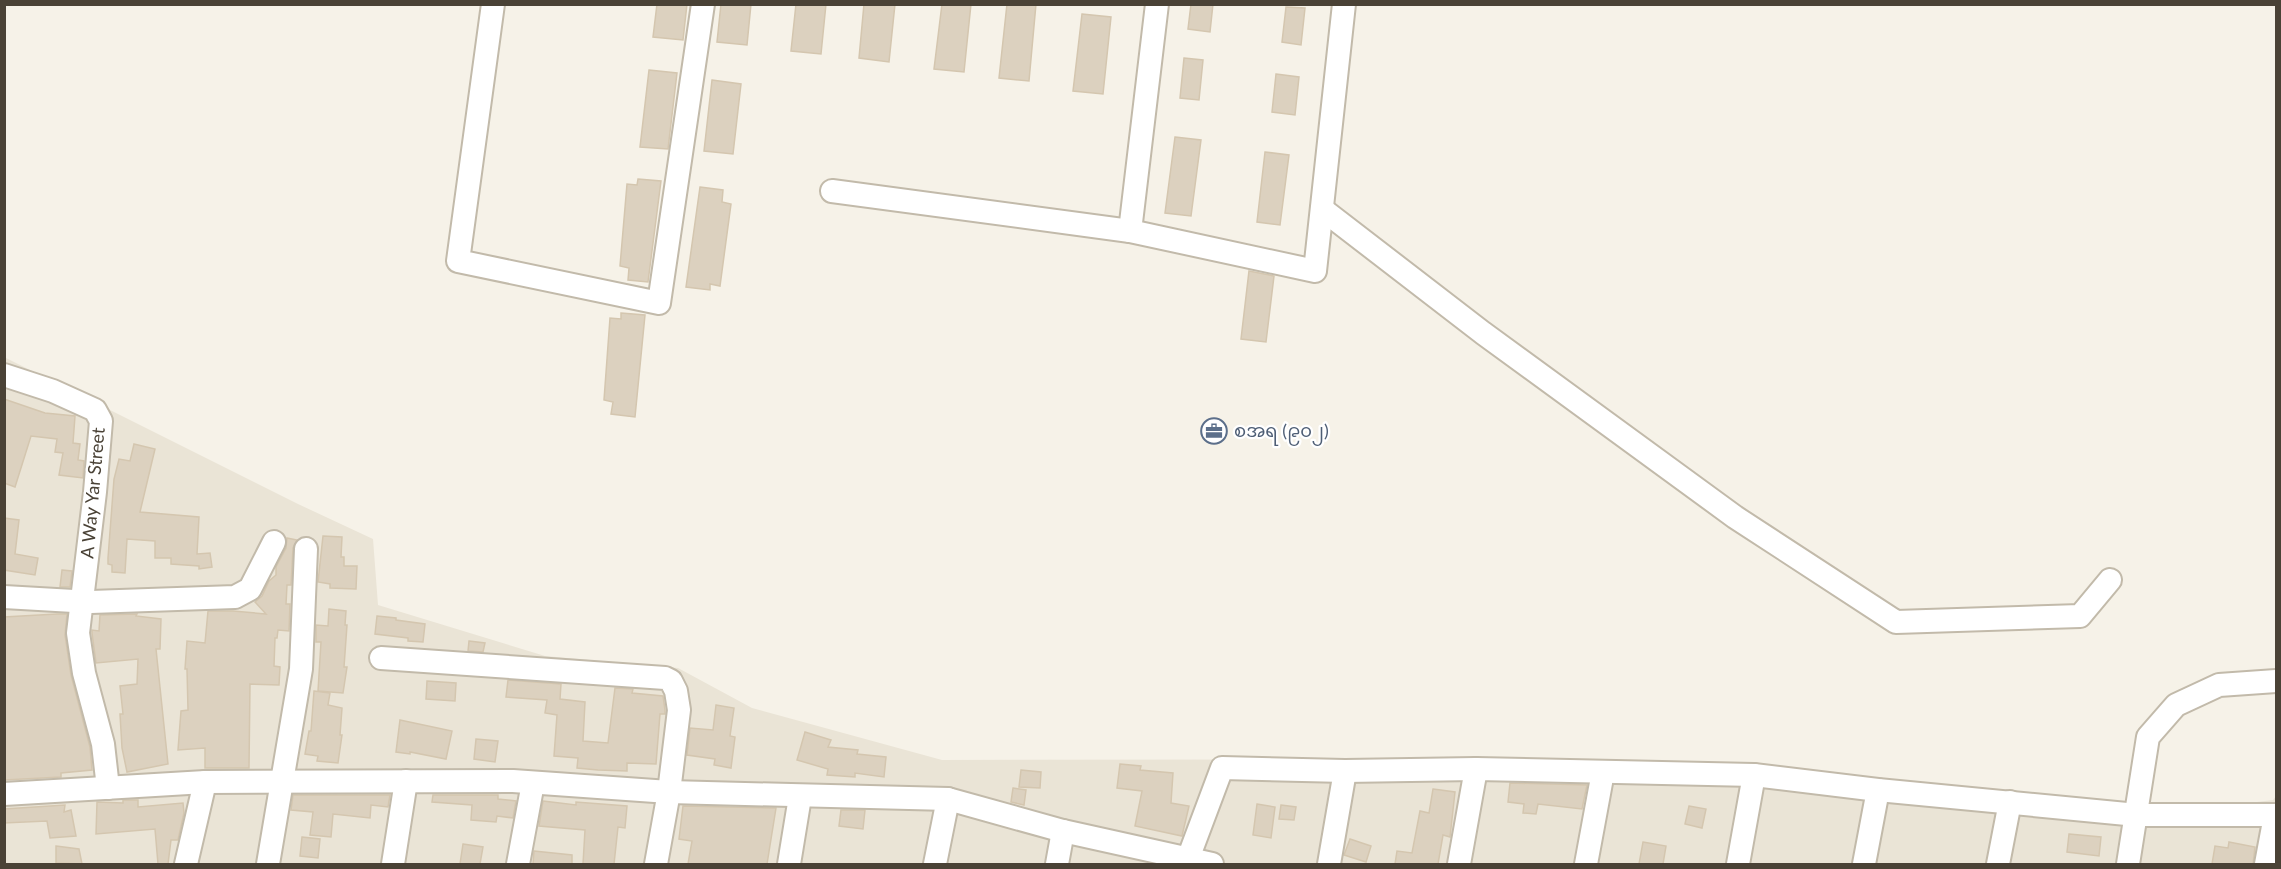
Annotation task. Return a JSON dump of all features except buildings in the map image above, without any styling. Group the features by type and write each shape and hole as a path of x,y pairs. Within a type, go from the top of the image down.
{"street":[{"path":"493,4 458,261 658,303 703,4"},
{"path":"1130,231 1156,4"},
{"path":"832,191 1130,231 1315,271 1344,4"},
{"path":"1322,209 1483,333 1736,517 1896,622 2080,616 2110,580"},
{"name":"A Way Yar Street","path":"4,375 53,391 95,410 101,421 102,429 78,633 84,673 103,744 108,788"},
{"path":"4,597 83,601 235,597 250,589 274,542"},
{"path":"268,864 301,669 306,549"},
{"path":"381,658 665,678 671,681 676,691 679,710 669,792 656,864"},
{"path":"2128,864 2148,737 2176,705 2219,685 2277,681"},
{"path":"1186,862 1222,768 1345,771 1476,769 1755,775 1878,790 2137,815 2276,816 2266,864"},
{"path":"1459,864 1476,769"},
{"path":"1329,864 1345,771"},
{"path":"1586,864 1603,772"},
{"path":"1738,864 1755,775"},
{"path":"393,864 406,781"},
{"path":"4,794 205,782 406,781 533,783 669,792 800,797 948,799 1186,862 1212,864"},
{"path":"186,864 205,782"},
{"path":"518,864 533,783"},
{"path":"1864,864 1878,790"},
{"path":"789,864 800,797"},
{"path":"935,864 948,799"},
{"path":"1998,864 2010,802"},
{"path":"1057,864 1063,831"}],"shaded area":[{"path":"4,357 373,539 378,605 545,656 678,668 752,708 942,760 1496,759 2193,810 2273,800 2276,796 2276,864 5,864"}],"place":[{"name":"စအရ (၉၀၂)","path":"1214,431"}]}
